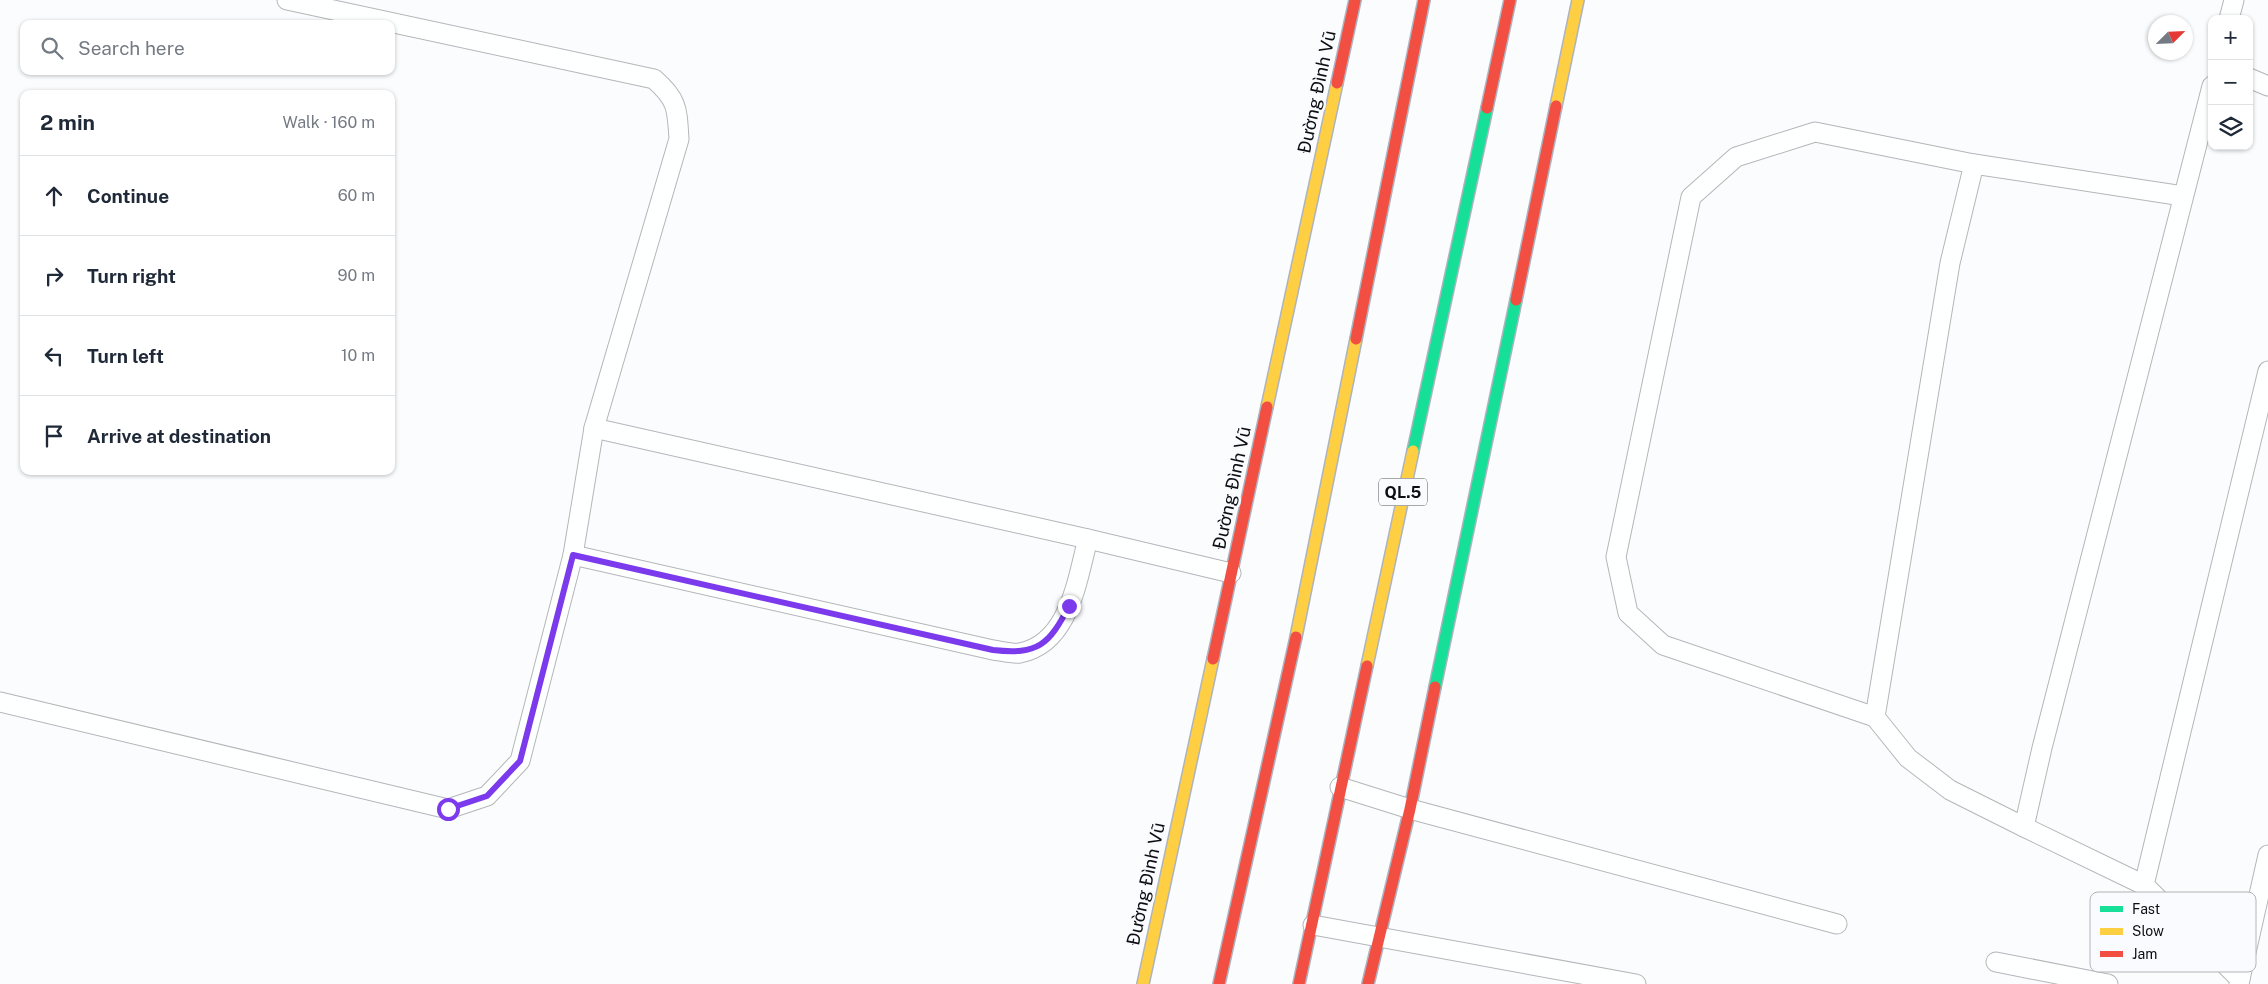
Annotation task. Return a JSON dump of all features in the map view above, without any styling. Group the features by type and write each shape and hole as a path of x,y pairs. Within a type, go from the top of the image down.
{"highway":[{"name":"Đường Đình Vũ","path":"1144,984 1355,0"},
{"path":"1219,984 1301,616 1424,0"},
{"name":"QL.5","path":"1299,984 1510,0"},
{"path":"1368,984 1410,809 1578,0"}],"lane":[{"path":"287,0 380,20"},
{"path":"2230,15 2234,0"},
{"path":"0,702 448,809 487,796 520,761 573,555 594,428 680,139 677,111 670,93 654,79 395,23"},
{"path":"2253,80 2268,86"},
{"path":"2024,828 2042,748 2208,101"},
{"path":"2150,892 2144,886 1950,790 1908,758 1875,717 1663,645 1628,613 1616,557 1691,197 1736,156 1815,132 1974,164 2183,196"},
{"path":"1875,717 1950,263 1974,164"},
{"path":"2144,886 2268,371"},
{"path":"594,428 1088,538 1231,573"},
{"path":"573,555 993,650 1019,653 1041,645 1056,632 1069,606 1088,538"},
{"path":"1340,787 1410,809 1837,924"},
{"path":"2256,909 2268,855"},
{"path":"1313,925 1636,984"},
{"path":"1996,962 2108,984"},
{"path":"2230,972 2240,982"}],"traffic: fast":[{"path":"1413,451 1487,108"},
{"path":"1435,687 1516,300"}],"traffic: slow":[{"path":"1556,106 1578,0"},
{"path":"1267,407 1337,83"},
{"path":"1296,637 1356,339"},
{"path":"1367,666 1413,451"},
{"path":"1143,984 1213,659"}],"traffic: jam":[{"path":"1337,83 1355,0"},
{"path":"1356,339 1424,0"},
{"path":"1487,108 1510,0"},
{"path":"1516,300 1556,106"},
{"path":"1213,659 1267,407"},
{"path":"1219,984 1296,637"},
{"path":"1299,984 1367,666"},
{"path":"1368,984 1410,809 1435,687"}],"route":[{"path":"448,809 487,796 520,761 573,555 993,650 1019,653 1041,645 1056,632 1069,606"}]}
